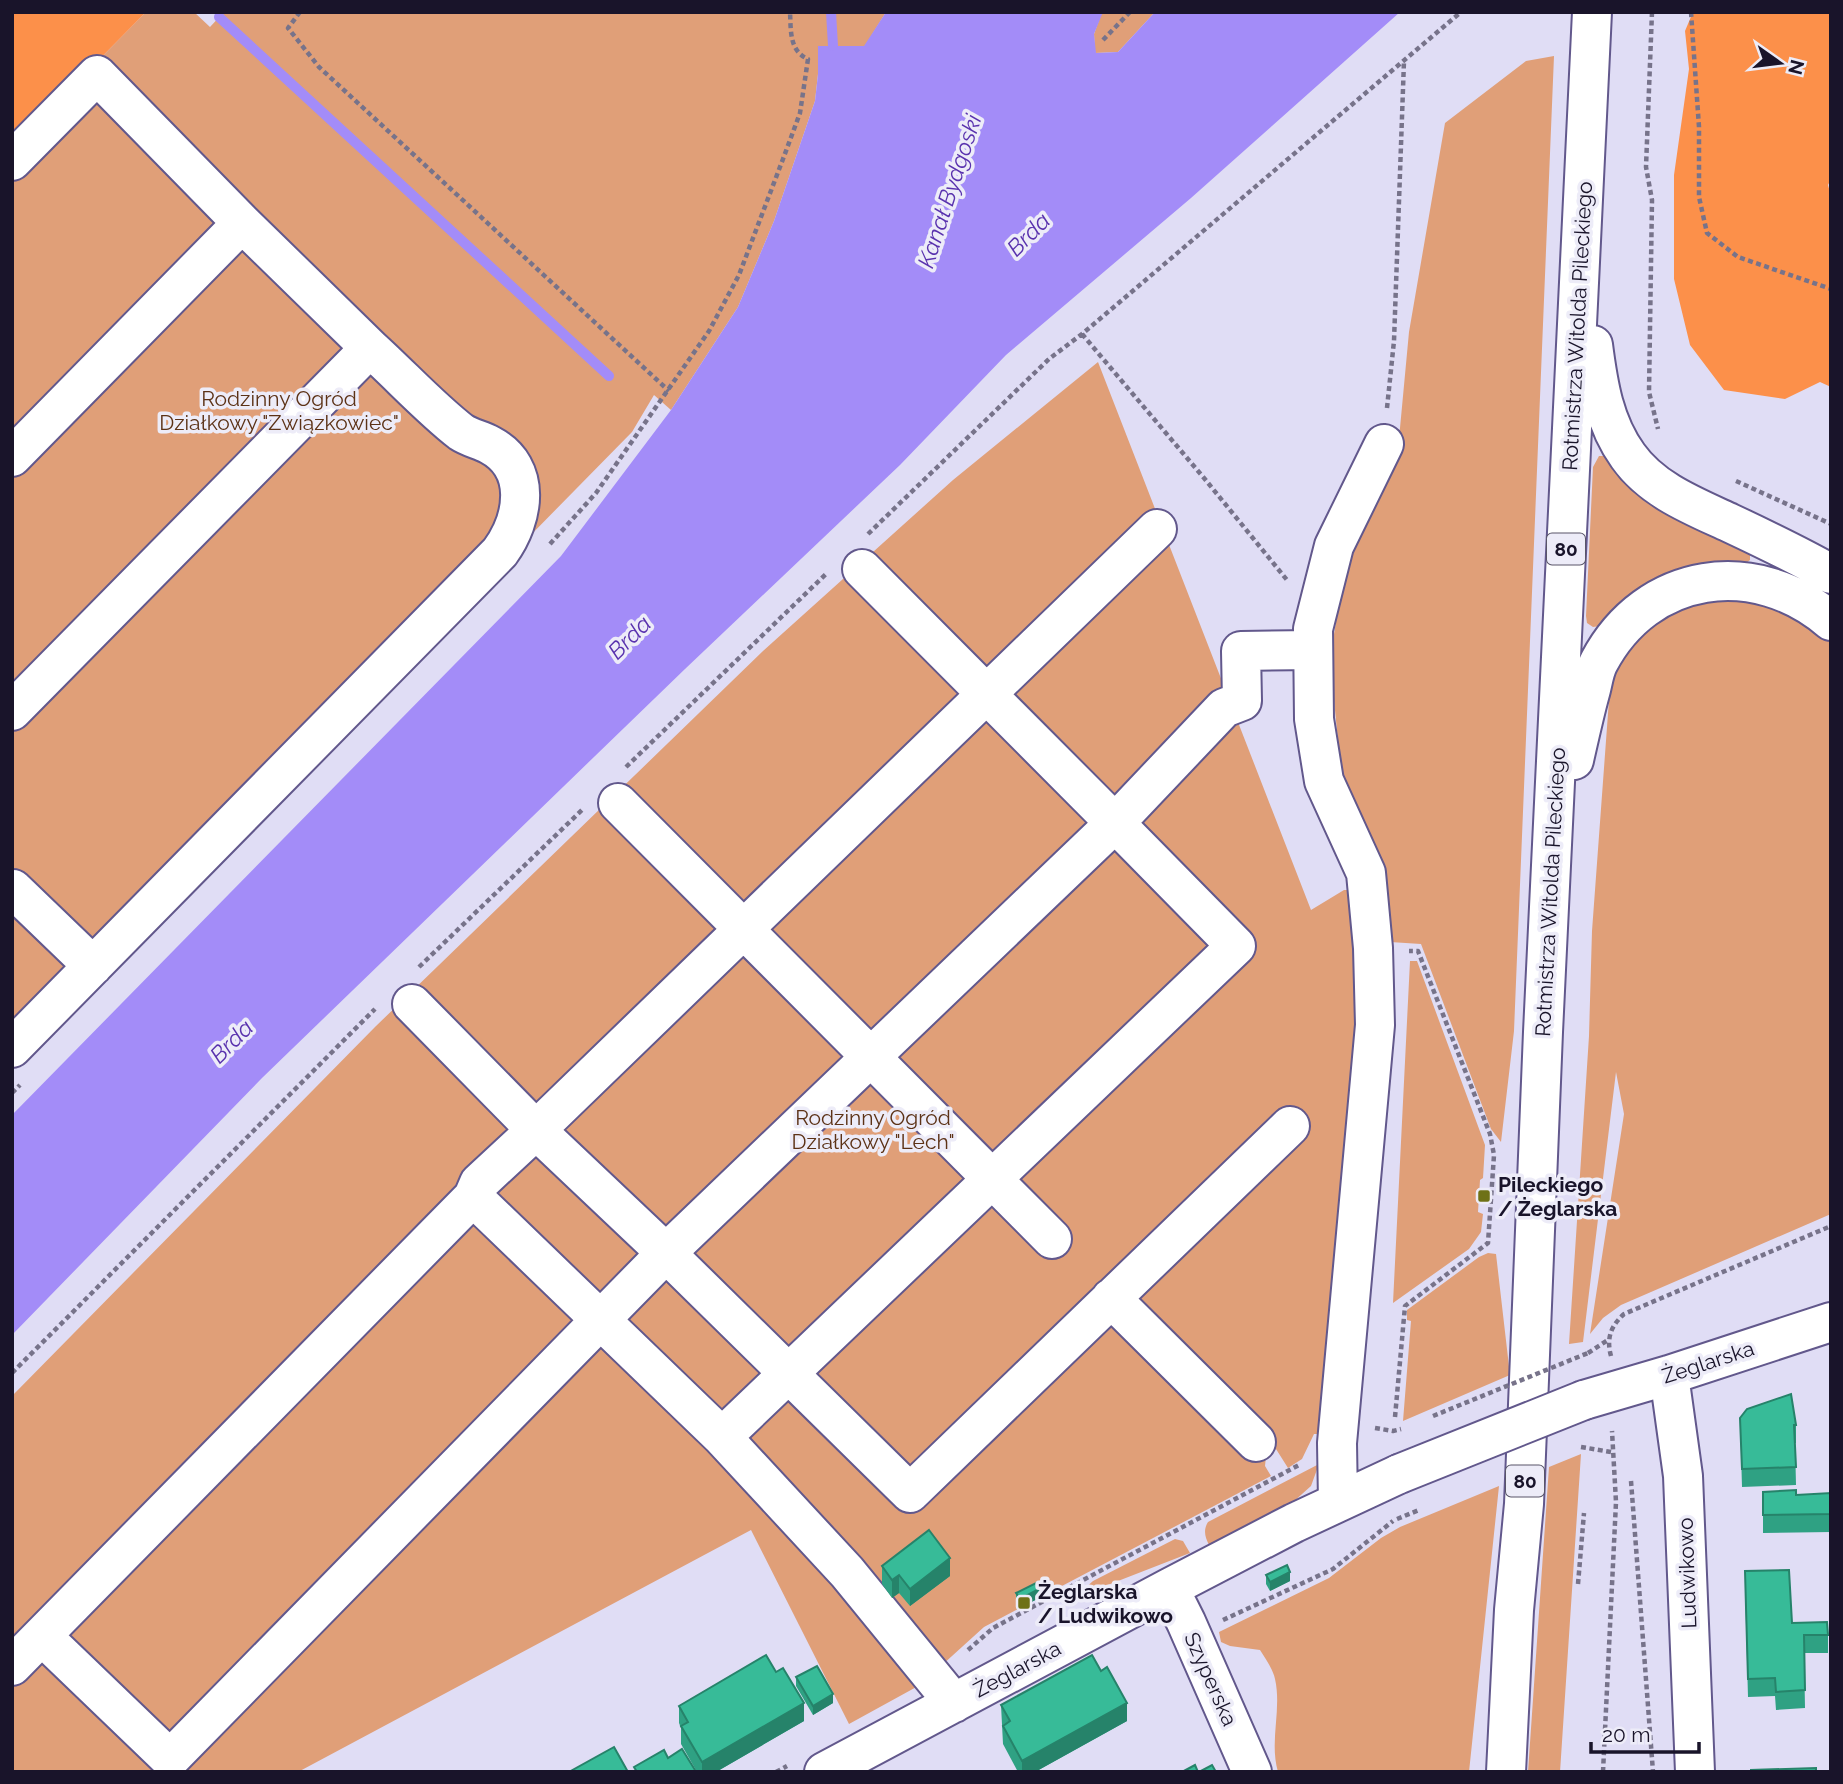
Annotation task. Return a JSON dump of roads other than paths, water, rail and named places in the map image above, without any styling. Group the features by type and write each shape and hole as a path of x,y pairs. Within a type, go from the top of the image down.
{"main road":[{"name":"Rotmistrza Witolda Pileckiego","path":"1506,1772 1514,1610 1524,1504 1592,12"},
{"path":"12,161 97,75 242,223 370,348 462,432 490,445 516,468 521,492 517,524 500,552 12,1048"},
{"path":"12,457 242,223"},
{"path":"1581,247 1598,390 1614,431 1628,456 1647,477 1668,493 1804,558 1831,574"},
{"path":"12,711 370,348"},
{"path":"1338,1502 1337,1443 1375,1012 1373,948 1366,873 1324,781 1314,719 1315,633 1334,546 1384,444"},
{"path":"12,1666 473,1197 479,1183 1157,529"},
{"path":"722,1437 1236,946 850,561"},
{"path":"1552,851 1598,664 1618,631 1641,610 1688,587 1715,580 1741,581 1787,592 1811,604 1831,621"},
{"path":"42,1636 170,1759 666,1253 1115,823 1224,708 1242,701 1241,651 1315,633"},
{"path":"607,795 1052,1239"},
{"path":"13,889 93,966"},
{"path":"402,994 536,1130 666,1253 910,1493 1290,1126"},
{"path":"473,1197 722,1437 847,1572 954,1703"},
{"path":"1111,1298 1256,1442"},
{"name":"Żeglarska","path":"824,1772 1168,1588 1399,1474 1584,1400 1831,1322"},
{"name":"Ludwikowo","path":"1669,1375 1683,1476 1695,1772"},
{"name":"Szyperska","path":"1168,1588 1186,1622 1252,1772"}],"water":[{"path":"886,12 1103,12 1094,34 1096,53 1118,52 1155,12 1400,12 1191,198 1006,355 900,465 262,1078 12,1335 12,1115 561,556 671,410 738,307 774,221 815,101 818,46 864,46"}],"waterway":[{"path":"831,12 833,46"},
{"path":"219,17 609,376"}],"place":[{"name":"Pileckiego / Żeglarska","path":"1484,1196"},
{"name":"Żeglarska / Ludwikowo","path":"1024,1603"}],"water label":[{"name":"Kanał Bydgoski","path":"949,191"},
{"name":"Brda","path":"1028,234"},
{"name":"Brda","path":"629,637"},
{"name":"Brda","path":"231,1041"}],"park label":[{"name":"Rodzinny Ogród Działkowy \"Związkowiec\"","path":"279,410"},
{"name":"Rodzinny Ogród Działkowy \"Lech\"","path":"873,1129"}]}
